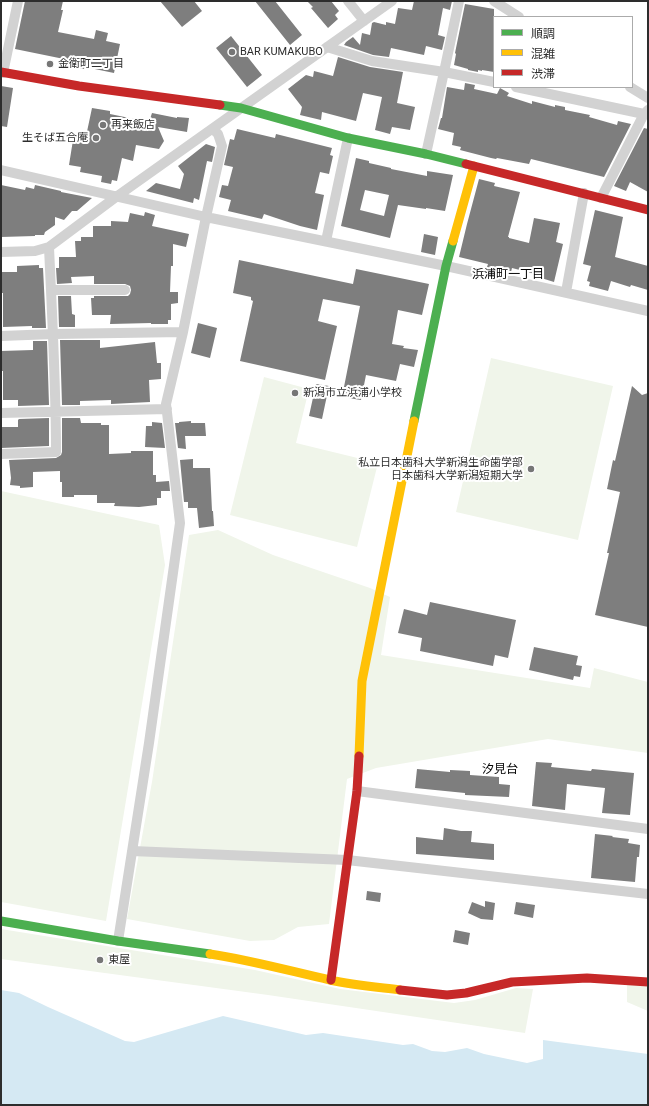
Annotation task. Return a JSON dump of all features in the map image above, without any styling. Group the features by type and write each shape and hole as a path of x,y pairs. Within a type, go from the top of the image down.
{"street":[{"path":"18,1 2,72 79,86 241,108 348,138 426,154 648,210"},
{"path":"348,1 364,20"},
{"path":"1,252 35,251 49,247 116,197 392,1"},
{"path":"426,154 459,1"},
{"path":"494,1 518,16"},
{"path":"327,47 372,60 493,82"},
{"path":"521,88 646,112 601,198"},
{"path":"632,88 648,98"},
{"path":"118,941 149,743 180,523 166,404 183,332 222,146 218,134 213,129"},
{"path":"326,241 348,138"},
{"path":"331,980 357,791 362,681 446,266 474,166"},
{"path":"1,170 206,217 446,266 648,311"},
{"path":"566,292 584,193"},
{"path":"1,454 56,452 54,334 49,247"},
{"path":"51,290 125,290"},
{"path":"1,336 183,332"},
{"path":"1,413 167,409"},
{"path":"357,791 648,829"},
{"path":"132,852 347,860 648,894"},
{"path":"1,921 118,941 232,957 363,986 447,995 466,993 512,982 587,978 648,982"}],"shaded area":[{"path":"491,358 613,386 578,540 456,512"},
{"path":"264,377 309,389 296,443 378,463 357,547 230,515"},
{"path":"1,491 159,525 165,565 106,921 1,902"},
{"path":"218,530 273,555 370,588 390,597 381,655 590,688 594,668 648,682 648,753 548,739 376,768 347,779 329,924 298,927 274,940 250,941 127,919 152,782 189,535"},
{"path":"1,929 255,970 340,989 454,1003 475,1000 516,988 533,989 525,1033 268,995 1,959"},
{"path":"627,984 648,986 648,1011 627,1002"}],"water":[{"path":"1,990 19,993 125,1041 134,1042 223,1016 306,1035 323,1033 403,1045 413,1044 432,1051 445,1052 467,1048 484,1054 527,1063 543,1059 543,1040 648,1054 648,1105 1,1105"}],"building":[{"path":"25,1 63,1 61,10 63,10 58,32 94,39 96,30 108,33 106,41 120,44 114,73 85,67 84,69 62,65 64,59 15,49"},
{"path":"160,1 194,1 202,11 182,27"},
{"path":"255,1 275,1 302,35 290,45"},
{"path":"307,1 331,1 339,11 335,15 338,19 328,28"},
{"path":"414,1 452,1 450,10 443,8 438,35 445,37 442,50 426,46 424,55 391,48 389,57 373,55 344,45 353,37 360,45 362,33 370,35 372,23 374,22 386,25 386,22 395,24 398,8 412,10"},
{"path":"465,4 494,9 493,72 478,70 478,72 454,65"},
{"path":"231,36 262,75 247,87 216,48"},
{"path":"338,57 370,67 403,72 397,103 415,107 410,130 392,127 390,134 375,130 382,97 363,93 356,121 322,112 321,120 300,115 302,107 288,89 306,75 313,77 314,71 333,76"},
{"path":"465,83 475,85 474,89 497,94 500,88 509,93 507,96 532,104 532,101 555,107 555,105 565,107 565,110 590,115 589,117 617,125 618,121 631,124 604,177 531,159 529,164 491,158 460,150 461,147 452,145 454,133 438,129 442,118 447,87 464,90"},
{"path":"1,86 13,88 7,127 1,126"},
{"path":"92,108 110,111 110,114 149,122 152,113 177,118 189,118 187,132 158,127 164,141 159,149 136,145 133,161 122,158 117,181 112,180 111,184 101,182 102,176 80,172 81,167 69,165 73,140 85,141"},
{"path":"644,128 648,129 648,192 630,182 626,191 614,186"},
{"path":"237,129 275,138 276,134 332,148 330,155 333,156 329,174 320,172 315,193 324,195 317,230 264,214 262,219 228,211 231,200 219,197 222,185 228,186 233,167 224,165 230,139 234,140"},
{"path":"206,144 215,147 212,162 207,161 199,200 194,198 193,203 146,191 156,183 180,189 184,174 178,166"},
{"path":"356,158 391,169 427,176 427,171 453,175 445,211 398,205 390,238 341,226","holes":["365,190 389,195 384,216 360,210"]},
{"path":"479,179 495,183 494,186 520,192 508,237 509,238 529,243 534,218 560,223 556,242 563,244 554,282 538,277 539,275 512,268 511,272 501,269 501,271 487,267 488,264 459,257"},
{"path":"1,185 25,190 26,187 34,189 35,185 92,198 77,211 72,211 64,220 55,217 55,225 45,232 44,235 1,237"},
{"path":"595,210 623,217 615,257 648,266 648,290 631,285 630,287 611,281 608,291 589,286 590,282 587,281 591,266 583,264"},
{"path":"145,212 155,215 152,226 189,234 186,247 173,244 173,266 171,266 170,292 178,292 178,303 171,304 171,320 168,320 168,324 110,324 111,315 92,315 91,298 94,298 94,296 128,296 131,290 130,286 125,284 94,284 94,276 71,277 72,283 57,284 56,268 59,268 59,257 76,257 75,241 81,241 81,237 93,237 93,226 111,226 111,221 128,222 130,213 144,216"},
{"path":"424,234 438,237 435,255 421,252"},
{"path":"239,260 353,284 356,269 429,284 422,315 398,310 392,344 404,346 403,348 418,350 414,367 400,364 396,381 366,375 361,400 342,397 360,306 323,299 318,321 337,326 325,380 240,361 253,301 251,300 251,297 233,293"},
{"path":"39,265 39,268 43,268 46,328 32,328 32,326 3,327 2,272 17,272 17,266"},
{"path":"58,296 71,296 72,314 75,315 75,327 59,327"},
{"path":"198,323 217,328 210,358 191,353"},
{"path":"60,340 100,340 100,348 155,342 157,363 161,363 161,379 149,380 150,402 111,404 111,400 80,401 80,405 62,405"},
{"path":"33,341 47,341 49,405 18,406 18,400 3,400 1,351 33,350"},
{"path":"316,384 329,386 322,419 309,416"},
{"path":"632,386 642,395 648,393 648,627 595,615 609,553 607,553 620,492 607,489"},
{"path":"49,418 49,446 1,448 1,427 18,427 19,419"},
{"path":"62,418 80,418 81,423 101,423 101,425 109,425 109,454 131,453 131,451 153,451 153,475 156,475 156,482 169,481 170,491 161,491 161,498 157,498 157,505 139,507 114,506 115,503 97,503 97,495 74,495 74,497 62,497 60,471 33,472 33,487 20,488 20,486 10,485 11,478 9,460 56,458 61,455"},
{"path":"191,421 191,423 205,423 206,436 185,436 186,449 178,448 175,423"},
{"path":"152,422 162,423 165,448 145,447 146,426 152,426"},
{"path":"193,459 193,468 210,468 214,526 199,528 197,508 188,508 188,502 184,502 180,460"},
{"path":"430,602 516,620 508,658 495,655 493,666 420,651 422,638 398,633 404,609 427,615"},
{"path":"534,647 578,656 576,665 582,666 580,677 574,676 573,680 529,670"},
{"path":"536,762 552,763 551,767 634,773 630,815 602,813 605,788 567,784 565,810 532,806"},
{"path":"417,769 450,772 450,770 470,771 470,775 499,777 499,784 510,785 509,797 465,795 465,793 415,788"},
{"path":"444,828 472,831 471,842 494,844 494,860 416,854 416,837 443,840"},
{"path":"595,834 629,839 628,843 640,845 639,857 637,857 635,882 591,878"},
{"path":"367,891 381,893 380,902 366,900"},
{"path":"485,901 495,903 493,920 481,919 468,913 472,902 485,907"},
{"path":"516,902 535,905 533,918 514,914"},
{"path":"455,930 470,933 468,945 453,942"}],"traffic: fast":[{"path":"220,105 241,108 348,138 466,164"},
{"path":"414,421 446,266 453,241"},
{"path":"1,921 118,941 210,954"}],"traffic: slow":[{"path":"453,241 474,166"},
{"path":"359,756 362,681 414,421"},
{"path":"210,954 255,962 339,982 400,990"}],"traffic: jam":[{"path":"1,72 79,86 220,105"},
{"path":"466,164 648,210"},
{"path":"331,980 357,791 359,756"},
{"path":"400,990 447,995 466,993 512,982 587,978 648,982"}],"place":[{"name":"BAR KUMAKUBO","path":"232,52"},
{"name":"金衛町二丁目","path":"50,64"},
{"name":"再来飯店","path":"103,125"},
{"name":"生そば五合庵","path":"96,138"},
{"name":"新潟市立浜浦小学校","path":"295,393"},
{"name":"私立日本歯科大学新潟生命歯学部 日本歯科大学新潟短期大学","path":"531,469"},
{"name":"東屋","path":"100,960"}],"district":[{"name":"浜浦町一丁目","path":"508,275"},
{"name":"汐見台","path":"500,770"}]}
